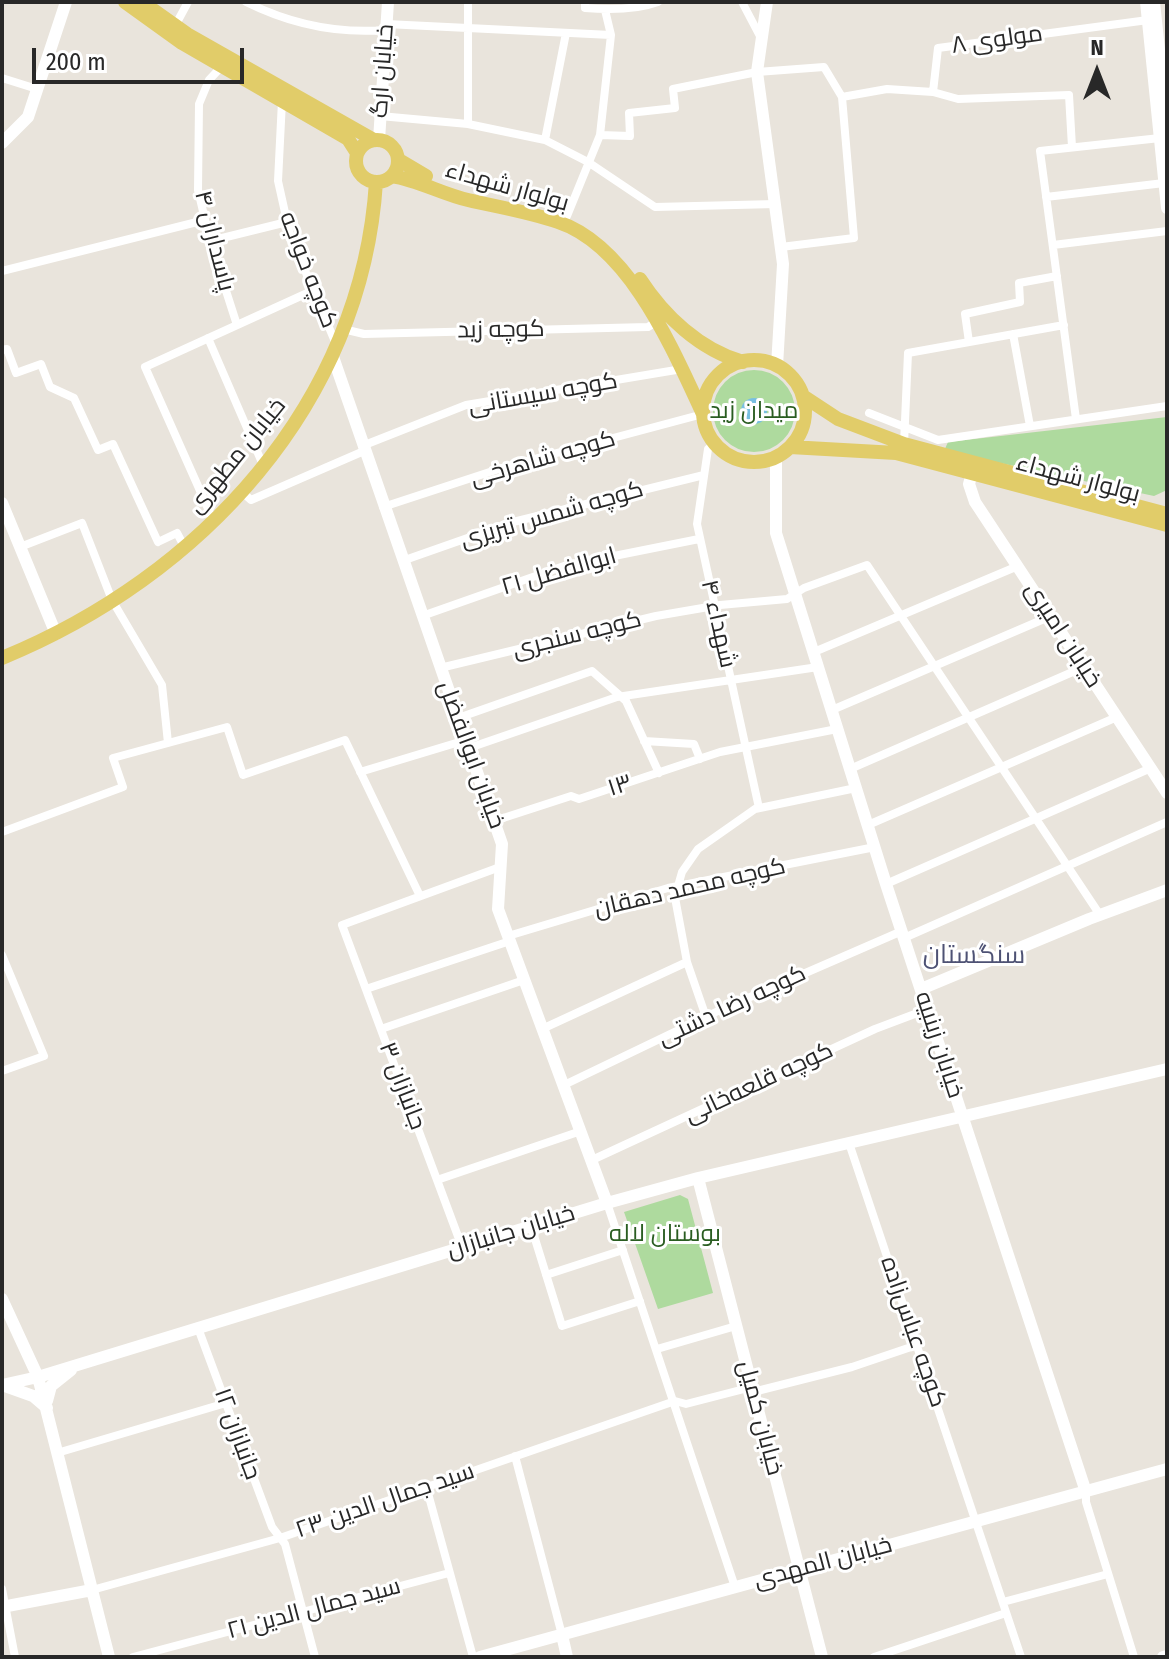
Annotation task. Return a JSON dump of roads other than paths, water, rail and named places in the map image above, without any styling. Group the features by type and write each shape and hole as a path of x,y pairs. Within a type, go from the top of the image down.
{"main road":[{"path":"125,2 156,27 348,139 357,153 358,170 363,177 376,182 392,176 397,169 399,160 394,148 175,26 142,2"},
{"path":"357,153 362,145 376,140"},
{"name":"بولوار شهداء","path":"399,160 412,170 446,185 567,216 603,237 621,253 648,291 703,346 743,362"},
{"name":"بولوار شهداء","path":"392,176 409,179 443,194 559,222 579,232 614,260 658,321 703,414"},
{"name":"خیابان مطهری","path":"2,658 56,634 152,575 214,523 263,465 315,391 343,329 368,245 376,182"},
{"path":"761,361 777,366 795,381 803,396 803,426 790,447 776,457 760,461 728,455 715,443 706,428 703,414 706,396 714,380 727,368 743,362 761,361"},
{"name":"بولوار شهداء","path":"803,396 838,419 904,444 938,446 1167,525"},
{"name":"بولوار شهداء","path":"790,447 896,453 972,473 1163,510"}],"street":[{"path":"2,143 28,117 66,2"},
{"path":"175,26 188,2"},
{"path":"246,2 311,26 350,31 386,27 611,35"},
{"name":"خیابان ارگ","path":"376,140 388,2"},
{"path":"468,2 468,124"},
{"path":"585,2 585,8 605,10 648,6 658,2"},
{"path":"742,2 762,40"},
{"path":"767,2 757,72 783,264 777,366"},
{"path":"1146,2 1167,126"},
{"path":"1154,2 1160,138 1167,208"},
{"path":"567,216 600,135 611,35 605,10"},
{"name":"مولوی ۸","path":"933,92 938,48 1148,20"},
{"path":"545,140 566,33"},
{"name":"پاسداران ۴","path":"222,66 209,80 199,104 198,190 210,241 237,325"},
{"path":"600,135 630,136 629,113 675,108 673,89 757,72 824,67 842,97 854,238 781,247"},
{"path":"2,78 37,89"},
{"path":"842,97 887,89 933,92 958,99 1069,95 1072,147"},
{"name":"کوچه خواجه","path":"282,101 278,181 287,222 334,349"},
{"path":"380,116 468,124 545,140 588,162 655,207 776,204"},
{"path":"1076,419 1040,151 1160,138"},
{"path":"1046,197 1164,183"},
{"path":"2,271 205,220"},
{"path":"210,241 287,222"},
{"path":"1053,245 1167,231"},
{"path":"969,342 965,314 1020,302 1019,283 1057,276"},
{"path":"214,523 145,367 314,290"},
{"name":"کوچه زید","path":"343,329 356,334 648,327 658,321"},
{"path":"904,444 908,353 1064,325"},
{"path":"1013,334 1030,426"},
{"path":"208,338 263,465"},
{"path":"2,350 7,349 16,373 41,364 50,387 74,398 98,450 113,444 158,542 177,533 185,548"},
{"name":"خیابان ابوالفضل","path":"334,349 363,449 502,844 498,909 607,1203"},
{"name":"کوچه سیستانی","path":"241,491 251,500 466,405 682,369"},
{"path":"869,413 905,427 938,446 1030,426 1167,406"},
{"name":"کوچه شاهرخی","path":"383,507 508,466 703,414"},
{"name":"شهداء ۴","path":"715,443 708,449 697,524 759,808"},
{"name":"خیابان زینبیه","path":"776,457 776,533 886,884 1086,1492"},
{"name":"خیابان امیری","path":"972,473 969,484 975,502 1167,793"},
{"name":"کوچه شمس تبریزی","path":"402,561 513,522 704,475"},
{"path":"2,503 56,634"},
{"path":"20,547 82,523 112,600 162,685 168,743"},
{"name":"ابوالفضل ۲۱","path":"422,616 564,566 699,539"},
{"name":"کوچه سنجری","path":"440,668 656,616 787,599 867,565 901,616"},
{"path":"814,652 1018,566"},
{"path":"901,616 1100,915"},
{"path":"832,710 1051,616"},
{"path":"360,772 467,744 621,697 818,667"},
{"path":"850,769 1084,667"},
{"path":"458,718 592,671 626,701 659,773"},
{"path":"868,825 1117,717"},
{"path":"2,832 123,787 113,758 227,727 243,775 345,740 420,896 500,867"},
{"name":"۱۳","path":"494,821 571,796 579,799 700,759 837,729"},
{"path":"644,741 694,744 700,759"},
{"path":"886,884 1151,768"},
{"path":"706,1017 687,962 676,886 682,872 698,849 759,808 856,788"},
{"name":"کوچه رضا دشتی","path":"564,1085 706,1017 1167,822"},
{"name":"کوچه محمد دهقان","path":"366,989 509,938 676,886 875,847"},
{"path":"921,989 1167,890"},
{"name":"جانبازان ۳","path":"420,896 342,925 462,1247"},
{"path":"2,955 44,1056 2,1071"},
{"path":"542,1029 687,962"},
{"path":"381,1029 524,980"},
{"name":"کوچه قلعه‌خانی","path":"592,1160 875,1029 928,1009"},
{"name":"خیابان جانبازان","path":"2,1385 76,1366 698,1178 1167,1069"},
{"path":"437,1180 581,1131"},
{"name":"کوچه عباس‌زاده","path":"849,1143 1021,1657"},
{"name":"خیابان کمیل","path":"698,1178 821,1657"},
{"path":"607,1203 735,1587"},
{"path":"531,1226 562,1326 640,1301"},
{"path":"546,1275 623,1250"},
{"path":"2,1299 38,1377 109,1657"},
{"path":"657,1349 736,1326"},
{"name":"جانبازان ۱۲","path":"198,1328 272,1527 285,1544 315,1657"},
{"name":"سید جمال الدین ۲۳","path":"92,1590 280,1538 675,1401 686,1404 852,1367 917,1345"},
{"path":"47,1408 51,1386 76,1366"},
{"path":"2,1385 33,1396 47,1408"},
{"path":"57,1453 226,1403"},
{"path":"515,1456 567,1657"},
{"name":"خیابان المهدی","path":"480,1657 1167,1469"},
{"path":"426,1486 473,1657"},
{"path":"1086,1492 1086,1502 1134,1657"},
{"name":"سید جمال الدین ۲۱","path":"133,1657 449,1573"},
{"path":"1003,1602 1108,1574"},
{"path":"2,1589 15,1657"},
{"path":"4,1607 92,1590"},
{"path":"874,1657 1006,1613"}],"water":[{"path":"754,398 763,402 767,411 763,420 754,424 745,420 741,411 745,402"}],"district":[{"name":"سنگستان","path":"974,956"}],"park label":[{"name":"میدان زید","path":"754,411"},
{"name":"بوستان لاله","path":"665,1234"}]}
